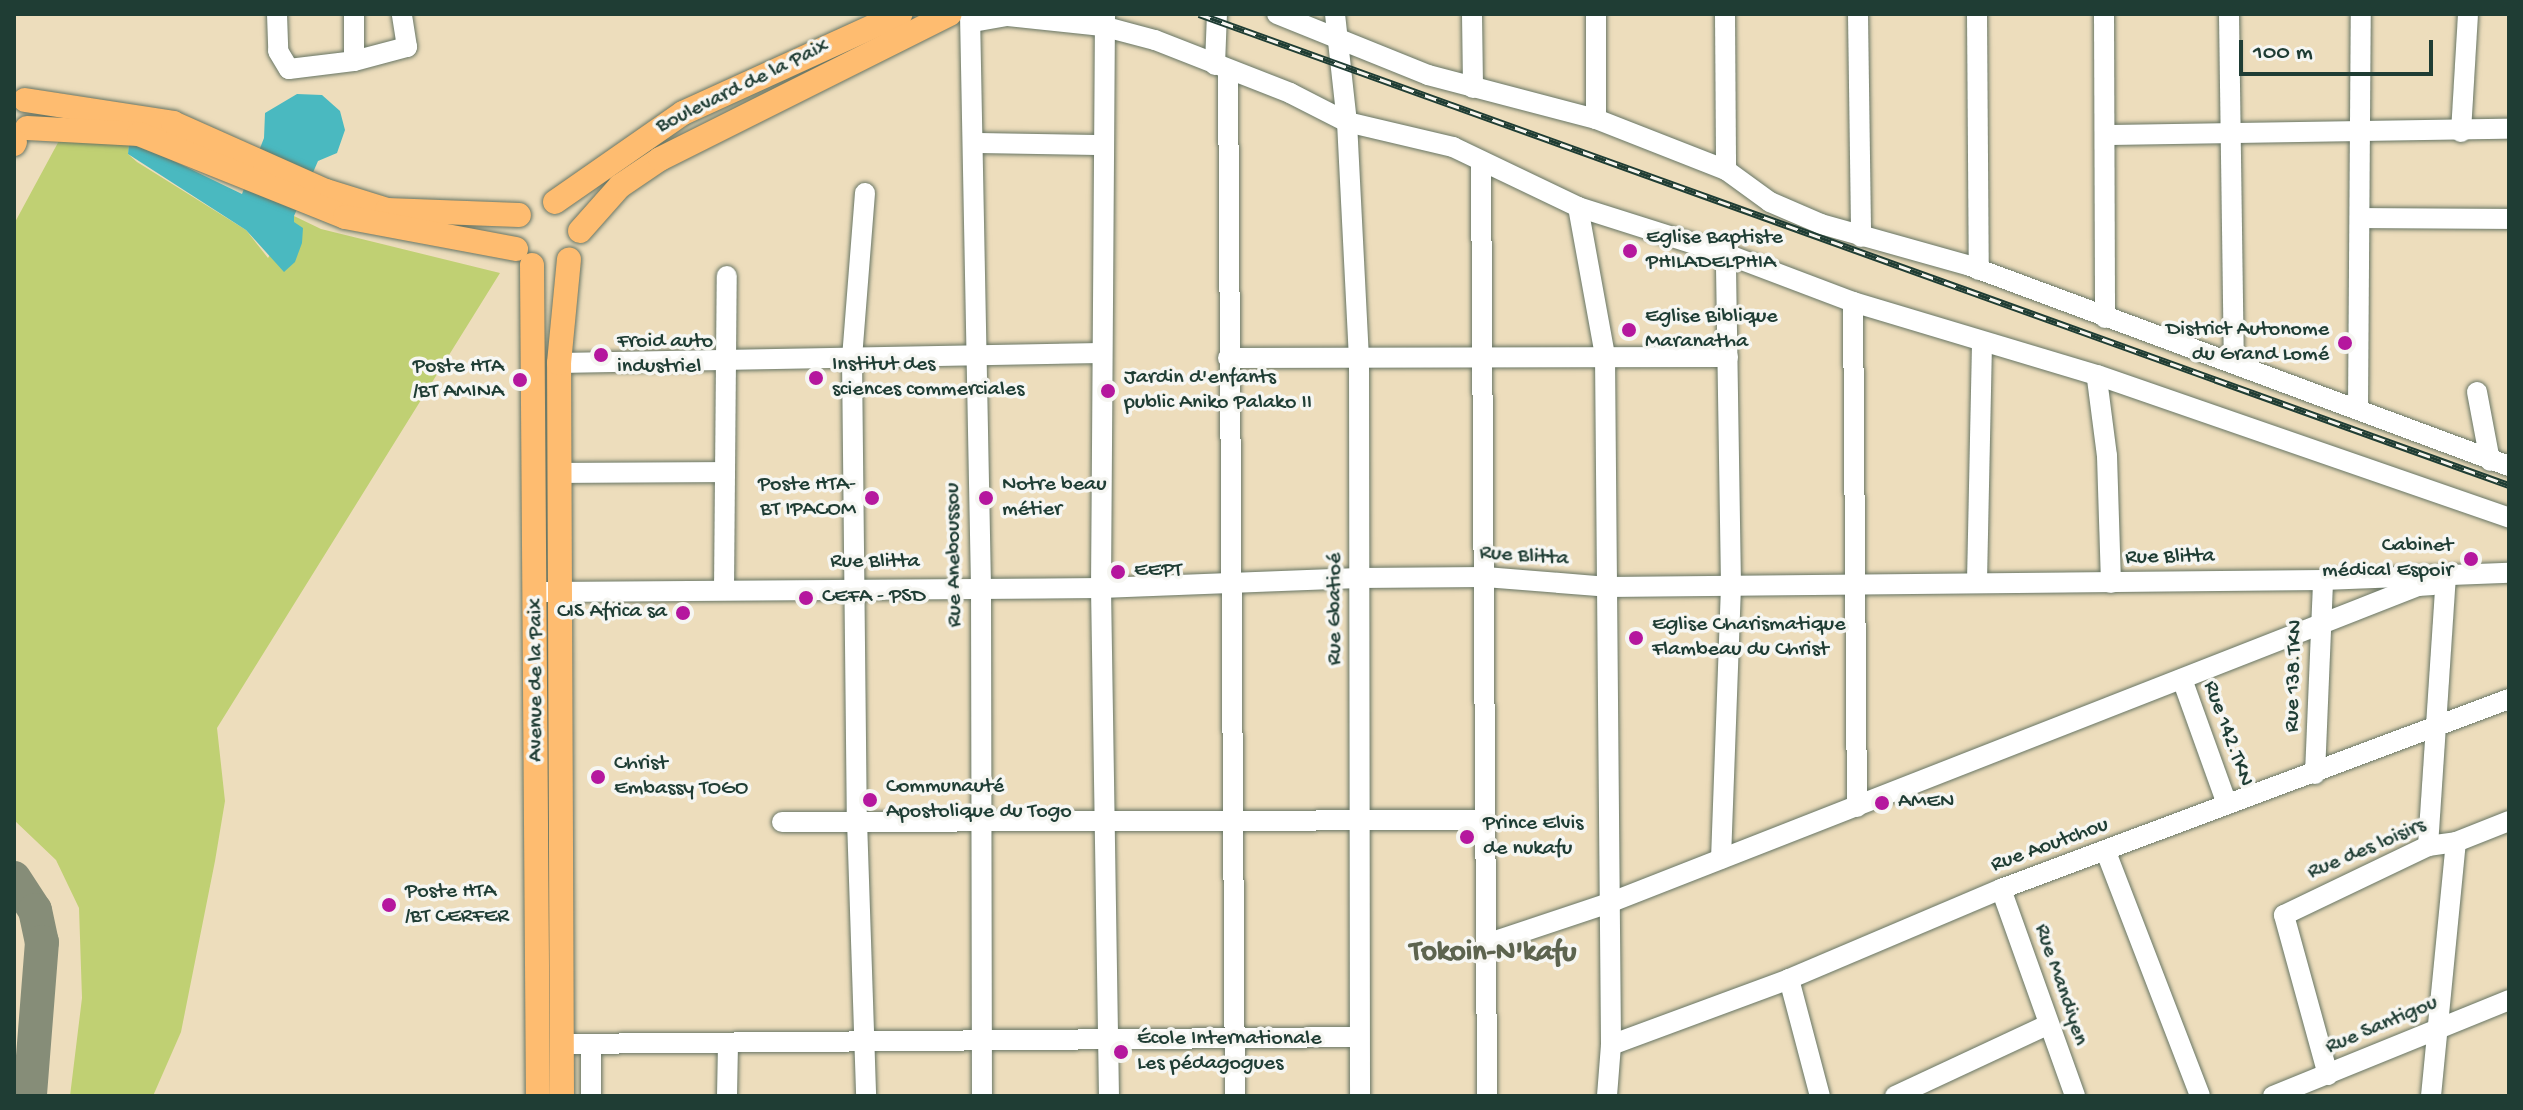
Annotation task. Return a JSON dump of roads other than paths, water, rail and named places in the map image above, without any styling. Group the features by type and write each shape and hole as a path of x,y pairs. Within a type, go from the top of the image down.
{"main road":[{"name":"Boulevard de la Paix","path":"555,202 683,113 900,14"},
{"name":"Boulevard de la Paix","path":"580,231 640,170 801,89 964,17"},
{"path":"788,63 801,89"},
{"path":"166,132 95,128 18,139 19,95 166,132 263,187 524,257 548,268 569,259"},
{"path":"524,257 513,231 519,215 532,204 555,202 575,216 580,231 569,259 559,363 559,473 547,592 563,1044 562,1096"},
{"path":"350,209 440,215 519,215"},
{"name":"Avenue de la Paix","path":"524,257 547,592 538,1096"}],"street":[{"path":"277,14 278,51 289,69 354,61 407,47 402,14"},
{"path":"354,14 354,61"},
{"path":"1217,14 1222,68 1233,579 1235,1096"},
{"path":"1277,14 1473,88 1596,119 1726,170 1782,208 1861,237 1979,270 2105,318 2234,360 2499,463"},
{"name":"Rue Gbatioé","path":"1335,14 1335,36 1347,122 1359,357 1360,1096"},
{"path":"1472,14 1473,88"},
{"path":"1596,14 1596,119"},
{"path":"1725,14 1726,170"},
{"path":"1858,14 1861,237"},
{"path":"1977,14 1979,270"},
{"path":"2104,14 2105,318"},
{"path":"2229,14 2228,134 2234,360"},
{"path":"2358,409 2363,218 2361,14"},
{"path":"2461,132 2468,14"},
{"path":"964,17 1104,20 1290,93 1347,122 1453,147 1578,207 1726,254 1853,302 2097,379 2509,518"},
{"name":"Rue Aneboussou","path":"964,17 974,143 981,586 979,818 982,1096"},
{"path":"1104,20 1101,588 1109,1096"},
{"path":"2105,135 2509,129"},
{"path":"974,143 1101,145"},
{"path":"1481,161 1487,1096"},
{"path":"865,193 852,358 857,820 867,1040 866,1096"},
{"path":"1578,207 1605,356 1611,1045 1607,1096"},
{"path":"2363,218 2509,219"},
{"path":"1721,859 1731,585 1726,254"},
{"path":"724,589 727,276"},
{"path":"1853,302 1857,807"},
{"path":"1977,582 1982,343"},
{"path":"559,363 1101,353"},
{"path":"1228,358 1482,355 1728,357"},
{"path":"2097,379 2107,456 2111,583"},
{"path":"2477,392 2499,463"},
{"path":"559,473 725,472"},
{"name":"Rue Blitta","path":"547,592 981,586 1101,588 1233,579 1485,577 1608,587 2448,580 2509,573"},
{"name":"Rue 138.TKN","path":"2315,774 2323,580"},
{"path":"1486,944 1609,903 2182,679 2321,628 2418,586 2448,580 2428,846"},
{"name":"Rue 142.TKN","path":"2182,679 2227,804"},
{"name":"Rue Aoutchou","path":"1611,1045 1789,979 2001,889 2509,699"},
{"path":"782,822 979,818 1043,824 1233,817 1484,820"},
{"name":"Rue des loisirs","path":"2328,1075 2284,915 2428,846 2456,842 2509,821"},
{"path":"2431,1096 2456,842"},
{"path":"2106,852 2200,1096"},
{"name":"Rue Mandiyen","path":"2001,889 2047,1025 2075,1096"},
{"path":"1789,979 1820,1096"},
{"name":"Rue Santigou","path":"2275,1095 2509,1000"},
{"path":"1895,1096 2047,1025"},
{"path":"563,1044 1359,1037"},
{"path":"727,1096 728,1044"},
{"path":"591,1046 591,1096"}],"water":[{"path":"297,94 322,95 340,111 345,130 337,153 318,161 294,216 294,222 303,228 302,243 295,262 284,272 246,230 128,154 129,143 149,149 242,194 264,138 265,113"}],"railway":[{"path":"1199,14 2509,485"}],"place":[{"name":"Eglise Baptiste PHILADELPHIA","path":"1630,251"},
{"name":"Eglise Biblique Maranatha","path":"1629,330"},
{"name":"District Autonome du Grand Lomé","path":"2345,343"},
{"name":"Froid auto industriel","path":"601,355"},
{"name":"Institut des sciences commerciales","path":"816,378"},
{"name":"Poste HTA /BT AMINA","path":"520,380"},
{"name":"Jardin d'enfants public Aniko Palako II","path":"1108,391"},
{"name":"Poste HTA- BT IPACOM","path":"872,498"},
{"name":"Notre beau métier","path":"986,498"},
{"name":"Cabinet médical Espoir","path":"2471,559"},
{"name":"EEPT","path":"1118,572"},
{"name":"CEFA - PSD","path":"806,598"},
{"name":"CIS Africa sa","path":"683,613"},
{"name":"Eglise Charismatique Flambeau du Christ","path":"1636,638"},
{"name":"Christ Embassy TOGO","path":"598,777"},
{"name":"Communauté Apostolique du Togo","path":"870,800"},
{"name":"AMEN","path":"1882,803"},
{"name":"Prince Elvis de nukafu","path":"1467,837"},
{"name":"Poste HTA /BT CERFER","path":"389,905"},
{"name":"École Internationale Les pédagogues","path":"1121,1052"}],"district":[{"name":"Tokoin-N'kafu","path":"1493,954"}]}
